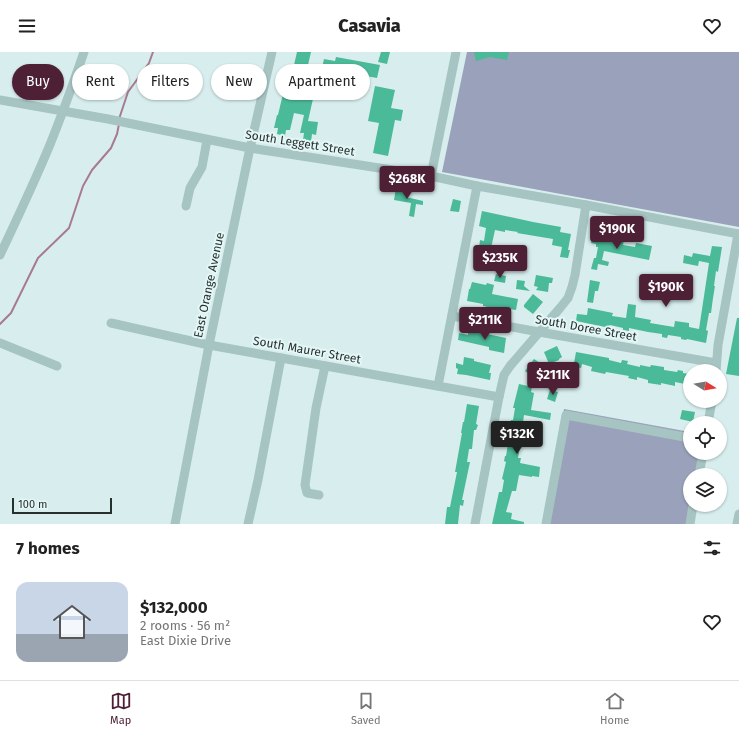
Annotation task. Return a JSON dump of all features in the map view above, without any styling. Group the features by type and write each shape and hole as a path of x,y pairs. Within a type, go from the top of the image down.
{"street":[{"path":"0,255 35,180 63,111 84,52"},
{"name":"East Orange Avenue","path":"175,524 250,148 272,52"},
{"path":"431,176 456,52"},
{"name":"South Leggett Street","path":"0,100 108,119 250,148 431,176 477,186 586,204 739,234"},
{"path":"186,206 190,188 202,167 208,140"},
{"path":"438,386 477,186"},
{"path":"476,524 504,375 568,298 575,275 586,204"},
{"path":"716,364 718,345 739,234"},
{"name":"South Doree Street","path":"452,316 701,364"},
{"name":"South Maurer Street","path":"111,323 210,345 499,397"},
{"path":"0,343 57,366"},
{"path":"248,524 258,480 281,358"},
{"path":"319,495 307,493 305,485 316,408 325,366"},
{"path":"546,524 566,414 683,437"},
{"path":"690,524 692,512"},
{"path":"737,524 739,514"}],"shaded area":[{"path":"467,52 739,52 739,227 442,172"},
{"path":"564,409 683,431 683,460 699,460 697,468 683,468 683,512 689,512 687,524 543,524"}],"building":[{"path":"297,52 311,52 308,64 294,64"},
{"path":"381,52 390,52 387,64 378,62"},
{"path":"474,52 509,52 507,60 490,57 476,61"},
{"path":"336,57 380,65 377,78 370,77 370,64 323,64 324,59 335,61"},
{"path":"375,86 395,90 391,108 403,110 401,121 395,120 388,156 373,153 379,123 368,121"},
{"path":"282,100 313,100 308,121 318,122 316,135 312,134 311,142 303,140 304,133 300,133 304,115 294,113 290,130 286,130 285,136 277,134 278,128 274,128"},
{"path":"396,188 407,190 406,197 423,201 423,205 416,204 414,217 409,216 411,203 394,200"},
{"path":"453,199 461,201 459,212 450,211"},
{"path":"482,211 561,227 560,232 571,234 568,258 560,257 562,247 552,245 553,239 505,230 505,232 495,230 490,253 484,252 484,249 479,248 480,240 484,241 486,228 479,226"},
{"path":"593,234 624,240 623,245 635,247 636,243 652,246 649,260 604,251 602,260 609,262 608,266 598,264 597,270 591,269 594,258 596,258 598,247 596,247 596,244 591,243"},
{"path":"712,246 722,247 718,272 716,271 711,313 709,313 706,330 708,331 706,343 681,339 681,337 668,335 667,338 662,337 662,334 629,328 629,331 610,325 610,328 576,321 577,314 587,315 588,308 613,313 612,316 626,318 628,304 636,305 635,317 651,320 650,323 674,327 675,321 689,323 689,327 699,329 709,263 699,261 698,266 683,263 684,255 692,257 693,253 710,256"},
{"path":"496,274 506,276 505,283 494,281"},
{"path":"667,274 678,277 675,292 668,291 669,285 664,284"},
{"path":"536,275 553,278 552,283 549,283 548,292 536,290 538,287 534,286"},
{"path":"517,280 525,281 524,286 530,291 516,289"},
{"path":"590,280 600,282 598,291 595,291 593,303 587,302"},
{"path":"472,282 494,285 492,294 518,299 516,310 498,307 497,309 483,306 483,304 467,301"},
{"path":"533,294 543,302 533,314 524,307 524,305"},
{"path":"737,318 739,318 739,376 727,374"},
{"path":"468,330 506,338 504,353 489,350 489,347 458,340 459,333 468,335"},
{"path":"557,346 562,357 559,360 549,364 544,352"},
{"path":"576,352 609,358 609,360 621,363 622,360 628,361 627,364 640,367 640,365 650,367 651,365 664,367 664,370 677,372 678,370 683,371 683,384 675,382 675,386 661,383 661,385 648,383 648,380 637,377 637,380 628,378 629,376 591,371 592,367 582,364 581,368 576,367 576,364 574,363"},
{"path":"464,357 491,365 489,373 491,373 490,380 457,374 458,369 456,368 456,363 463,365"},
{"path":"534,359 543,365 535,378 525,371"},
{"path":"519,384 532,387 531,392 534,393 531,410 551,413 550,420 524,415 522,430 525,431 524,437 522,436 518,458 521,458 520,463 540,467 539,477 519,475 516,491 512,491 506,512 512,513 511,519 524,522 524,524 492,524 499,492 502,492 504,480 502,479 506,462 504,461 510,438 512,426 510,426 511,420 513,420 515,408 513,408"},
{"path":"550,390 558,392 555,402 547,399"},
{"path":"467,404 479,406 476,424 478,425 476,430 474,430 472,449 469,449 467,462 470,462 462,500 464,500 463,506 460,505 458,524 445,524 447,507 450,507 457,472 455,472"},
{"path":"682,410 695,412 694,416 683,416 683,420 680,419"}],"waterway":[{"path":"119,119 128,92 149,63 153,52"},
{"path":"0,324 11,313 38,258 69,228 83,186 92,170 111,148 117,134 119,124"}]}
